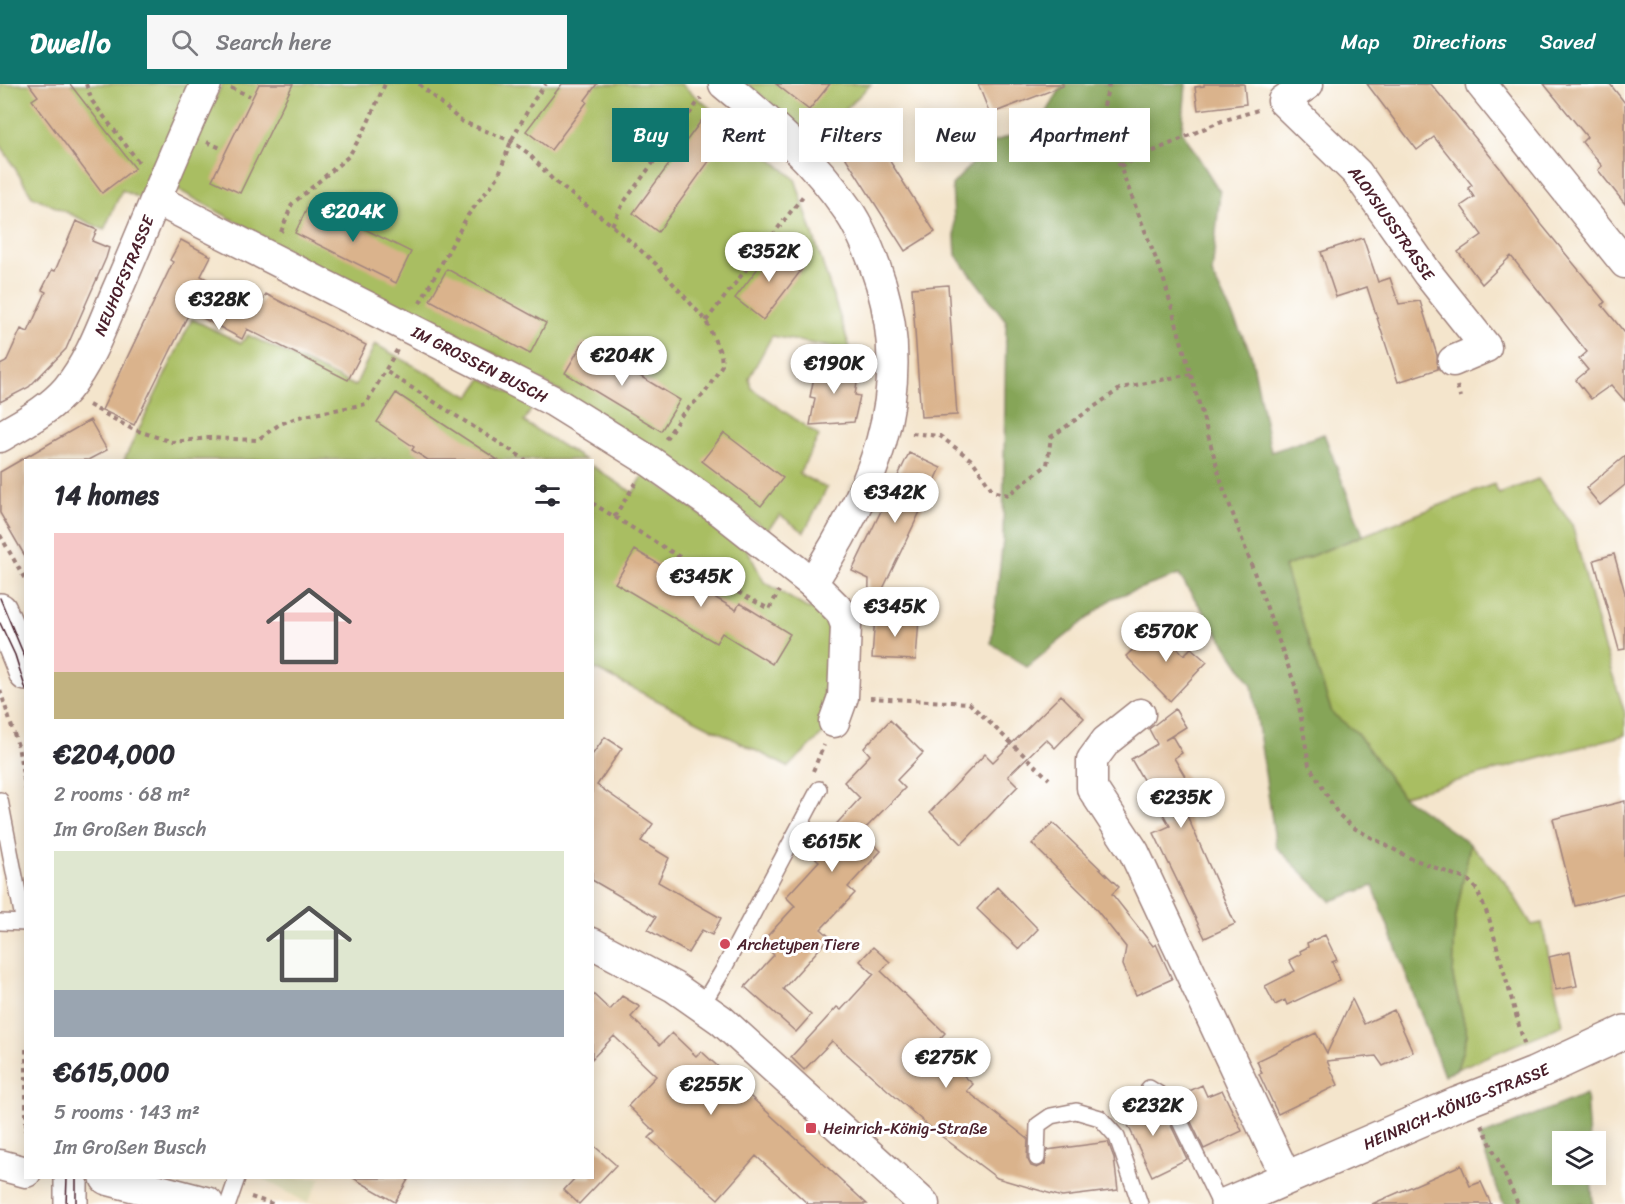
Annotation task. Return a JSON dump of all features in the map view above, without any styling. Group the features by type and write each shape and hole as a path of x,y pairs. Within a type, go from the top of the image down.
{"main road":[{"path":"11,624 24,667"},
{"name":"HEINRICH-KÖNIG-STRASSE","path":"1227,1204 1286,1177 1534,1074 1625,1032"},
{"path":"71,1179 71,1204"},
{"path":"111,1179 207,1204"}],"street":[{"name":"NEUHOFSTRASSE","path":"0,436 42,411 65,391 84,366 206,84"},
{"path":"1283,101 1308,84"},
{"path":"1481,84 1625,263"},
{"path":"714,89 784,136 822,175 849,211 866,243 885,298 893,365 886,430 861,498 802,575"},
{"name":"ALOYSIUSSTRASSE","path":"1283,101 1356,173 1428,274 1486,347 1453,361"},
{"name":"IM GROSSEN BUSCH","path":"159,191 269,257 553,401 651,462 757,539 802,575 845,619 843,697 834,722"},
{"path":"1140,714 1106,741 1092,760 1092,788 1134,852 1286,1177"},
{"path":"594,943 656,976 721,1020 924,1204"},
{"path":"0,1165 24,1171"}],"lane":[{"path":"702,1005 819,789"},
{"path":"0,800 24,918"},
{"path":"0,922 24,923"},
{"path":"1149,1088 1170,1101 1220,1204"},
{"path":"1037,1158 1038,1125 1052,1116 1076,1111 1100,1118 1117,1137 1140,1204"},
{"path":"228,1204 237,1179"}],"path":[{"path":"86,84 92,101 159,191"},
{"path":"220,84 250,96"},
{"path":"269,257 292,204 349,156 366,127 384,84"},
{"path":"419,84 461,121 511,141 528,153 554,181 612,225 656,264 706,321 721,354 722,365 705,393 683,413 614,517"},
{"path":"1109,84 1103,118 1163,277 1222,484 1296,688 1309,765 1338,814 1354,828 1410,858 1468,880 1477,890 1489,918 1518,1019"},
{"path":"612,225 624,202 714,89"},
{"path":"1120,166 1219,122 1283,101"},
{"path":"706,321 822,175"},
{"path":"387,372 524,459"},
{"path":"886,430 940,436 973,461 993,491 1008,495 1047,465 1051,437 1121,388 1191,374"},
{"path":"594,504 769,609 802,575"},
{"path":"0,535 24,577"},
{"path":"0,689 18,746 24,780"},
{"path":"868,698 969,703 1050,779"},
{"path":"819,789 809,779 834,722"},
{"path":"1471,1099 1518,1204"},
{"path":"255,1198 273,1204"}],"shaded area":[{"path":"264,1179 320,1179 307,1203"}],"green space":[{"path":"0,84 192,84 141,199 122,190 104,230 32,196 0,144"},
{"path":"222,84 681,84 710,108 701,108 701,162 775,162 795,179 851,351 772,336 749,378 751,388 819,436 799,474 827,488 804,532 780,515 767,530 601,415 476,343 346,282 175,188"},
{"path":"747,84 871,84 847,108 799,108 799,125 787,116 787,108 777,108"},
{"path":"1063,84 1186,84 1182,131 1220,192 1212,274 1251,353 1271,452 1324,434 1363,535 1284,567 1332,713 1357,733 1402,796 1470,844 1455,921 1453,978 1467,1035 1457,1069 1444,1076 1373,886 1331,901 1276,847 1252,685 1179,575 1113,598 1027,667 991,643 1003,540 1006,321 956,255 952,185 973,162 997,162 997,141 1009,136 1009,162 1150,162 1150,108 1049,108"},
{"path":"192,319 241,343 248,335 355,386 375,344 470,397 482,378 533,406 524,422 583,459 124,459"},
{"path":"594,467 633,493 644,474 746,547 764,582 810,610 813,605 833,621 828,729 788,767 594,669"},
{"path":"1538,479 1572,524 1603,645 1625,713 1625,735 1402,796 1357,733 1332,714 1283,567 1494,484 1499,494"},
{"path":"1470,844 1506,883 1532,925 1542,923 1563,1025 1457,1069 1467,1035 1453,978 1455,921"},
{"path":"1586,1094 1588,1131 1552,1131 1552,1185 1592,1185 1593,1204 1505,1204 1500,1197 1479,1137"}],"building":[{"path":"29,84 70,84 135,168 102,193 32,100 38,96"},
{"path":"259,84 293,84 240,193 212,180"},
{"path":"562,84 597,84 585,100 587,102 551,150 526,131"},
{"path":"776,84 830,84 811,108 806,108"},
{"path":"978,84 1063,84 1063,86 997,111 997,108 988,108"},
{"path":"1204,84 1244,84 1246,104 1198,110 1195,87 1204,86"},
{"path":"1367,84 1431,84 1500,168 1542,225 1605,302 1602,305 1625,333 1625,401 1611,385 1591,399 1576,380 1588,370 1579,359 1587,352 1511,256 1482,284 1458,252 1482,235 1461,206 1474,197 1468,188 1472,185 1434,137 1417,150"},
{"path":"1544,84 1610,84 1625,103 1625,204 1598,170 1602,166 1582,142 1587,137"},
{"path":"701,121 701,162 709,162 658,232 633,213 671,162 689,162 689,137"},
{"path":"848,162 890,162 935,232 905,251"},
{"path":"310,202 411,252 396,283 295,233"},
{"path":"76,221 97,230 92,241 109,248 106,258 66,349 29,387 0,402 0,365 6,362 21,329 28,332 46,292 42,290 52,270 55,271"},
{"path":"1363,238 1378,282 1390,278 1399,304 1420,301 1437,355 1438,369 1398,382 1367,287 1336,297 1321,252"},
{"path":"181,240 211,256 201,276 259,307 266,294 366,345 348,380 247,329 242,339 190,311 134,425 102,410 173,262 170,260"},
{"path":"775,246 803,268 763,320 735,298"},
{"path":"447,269 546,323 530,354 430,300"},
{"path":"948,285 957,415 921,417 912,288"},
{"path":"583,342 680,400 661,431 565,373"},
{"path":"817,362 859,370 855,395 860,396 854,422 810,425 815,398 810,397"},
{"path":"396,393 496,459 426,459 412,450 414,447 377,422"},
{"path":"90,420 107,450 90,459 24,459 24,555 0,513 0,472"},
{"path":"724,433 783,478 761,506 702,461"},
{"path":"909,453 941,468 868,620 869,579 852,571"},
{"path":"1625,456 1625,485 1600,505 1586,488"},
{"path":"635,550 736,610 740,603 790,634 772,664 722,633 716,643 615,583"},
{"path":"1614,554 1625,593 1625,649 1619,650 1594,560"},
{"path":"875,615 919,618 916,660 872,658"},
{"path":"1157,627 1184,655 1191,648 1207,662 1170,701 1126,656"},
{"path":"1061,695 1084,718 1055,748 1046,739 1008,776 1018,786 962,844 930,812 985,754 993,762"},
{"path":"1175,709 1186,727 1165,740 1172,736 1182,753 1174,758 1186,778 1173,786 1188,812 1186,813 1235,924 1205,938 1154,833 1170,826 1131,759 1157,744 1149,729"},
{"path":"890,720 923,753 897,780 905,788 861,833 881,851 848,887 855,893 821,929 830,937 783,989 811,1015 796,1032 745,987 774,955 761,943 795,906 786,897 819,861 810,853 860,798 844,782 870,755 864,748"},
{"path":"605,737 622,748 597,785 653,824 641,841 669,858 658,882 721,918 712,935 702,930 688,953 648,930 656,917 594,881 594,752"},
{"path":"1625,801 1625,893 1575,906 1553,819"},
{"path":"1053,823 1119,887 1112,894 1153,946 1156,944 1172,979 1136,995 1123,965 1126,947 1087,898 1032,844"},
{"path":"997,887 1038,929 1019,949 977,909"},
{"path":"1325,935 1337,960 1332,962 1340,980 1287,1005 1285,1000 1275,1005 1265,986 1295,971 1289,960 1301,954 1300,951 1308,947 1307,943"},
{"path":"873,947 890,962 881,971 945,1033 932,1047 973,1084 967,1091 1028,1139 1027,1158 1031,1166 1037,1168 1045,1164 1047,1150 1108,1142 1114,1158 1118,1190 1062,1197 997,1178 932,1129 832,1041 804,1070 791,1057 837,1007 841,1010 874,974 860,961"},
{"path":"1570,952 1577,986 1556,990 1549,957"},
{"path":"594,995 610,1010 622,996 640,1007 631,1017 660,1045 672,1033 696,1056 701,1051 867,1204 808,1204 756,1156 718,1199 649,1138 655,1132 628,1106 656,1076 614,1036 594,1057"},
{"path":"1352,999 1364,1024 1394,1010 1413,1052 1383,1066 1376,1056 1327,1061 1338,1085 1278,1114 1259,1074 1262,1073 1257,1061 1316,1033 1327,1053"},
{"path":"1202,1085 1207,1096 1222,1090 1242,1131 1204,1149 1183,1105 1187,1103 1183,1094"},
{"path":"1142,1097 1152,1119 1165,1113 1187,1159 1152,1176 1120,1108"},
{"path":"594,1146 616,1165 579,1204 564,1190 574,1179 594,1179"},
{"path":"1461,1165 1470,1186 1481,1182 1491,1204 1372,1204"},
{"path":"355,1179 408,1179 395,1202"}],"tram line":[{"path":"0,598 24,655"},
{"path":"0,623 15,655 24,684"},
{"path":"66,1204 67,1179"},
{"path":"76,1179 76,1204"}],"place":[{"name":"Archetypen Tiere","path":"725,944"},
{"name":"Heinrich-König-Straße","path":"811,1128"}]}
